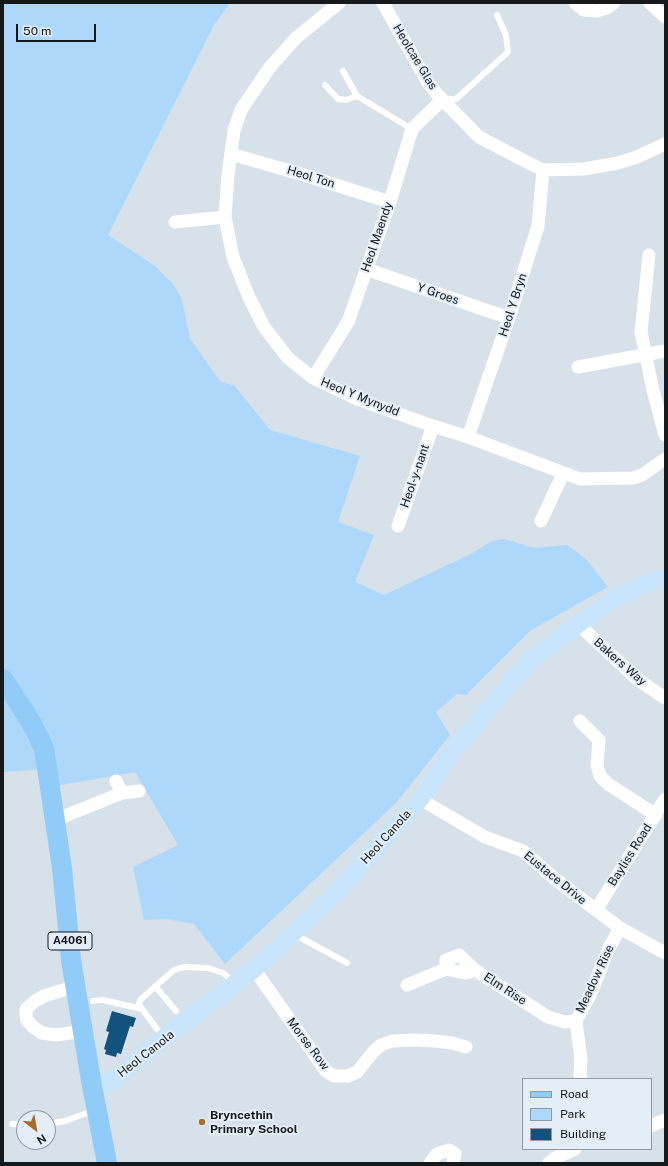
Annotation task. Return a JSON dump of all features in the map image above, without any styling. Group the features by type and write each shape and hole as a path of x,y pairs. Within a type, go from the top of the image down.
{"main road":[{"name":"A4061","path":"3,679 31,722 44,748 62,868 72,960 92,1086 107,1163"}],"street":[{"name":"Heol Y Mynydd","path":"338,3 296,38 270,67 241,110 234,131 225,217 233,257 248,295 264,327 288,358 314,378 357,399 468,437 563,474 580,479 633,478 648,471 665,459"},
{"name":"Heolcae Glas","path":"383,3 427,81 442,100 479,137 543,170 584,169 618,163 665,144"},
{"path":"576,3 584,10 607,8 614,3"},
{"path":"650,3 665,17"},
{"name":"Heol Maendy","path":"314,378 348,322 390,202 412,129 442,100"},
{"name":"Heol Ton","path":"231,154 390,202"},
{"name":"Heol Y Bryn","path":"468,437 509,318 538,226 543,170"},
{"path":"175,222 225,217"},
{"path":"652,261 641,332 652,386 665,435"},
{"name":"Y Groes","path":"366,269 509,318"},
{"path":"578,367 665,351"},
{"name":"Heol-y-nant","path":"398,526 433,426"},
{"path":"541,522 563,474"},
{"name":"Heol Canola","path":"92,1086 109,1082 118,1076 164,1038 236,984 338,891 420,799 448,757 506,687 531,660 615,598 648,583 665,578"},
{"name":"Bakers Way","path":"578,624 637,679 665,698"},
{"path":"580,721 599,740 597,765 600,776 608,784 656,815"},
{"path":"116,780 122,793"},
{"path":"54,820 122,793 139,791"},
{"name":"Eustace Drive","path":"420,799 485,837 523,851 555,880 620,928 665,953"},
{"name":"Bayliss Road","path":"596,910 665,799"},
{"name":"Meadow Rise","path":"581,1078 581,1060 576,1021 590,995 609,948 620,928"},
{"name":"Elm Rise","path":"407,985 446,969 446,960 459,955 475,970 548,1017 565,1022 576,1021"},
{"name":"Morse Row","path":"254,969 326,1071 334,1076 348,1076 357,1072 374,1051 381,1045 392,1042 413,1040 466,1047"},
{"path":"76,986 44,996 30,1004 26,1009 26,1015 27,1020 32,1027 42,1034 56,1035 83,1032"},
{"path":"652,1126 665,1120"},
{"path":"430,1163 437,1154 448,1150 455,1154 453,1163"},
{"path":"549,1163 555,1158 573,1150"}],"lane":[{"path":"442,100 456,99 508,52 506,35 497,16"},
{"path":"343,71 357,96 412,129"},
{"path":"326,85 338,99 346,100 357,96"},
{"path":"292,933 347,963"},
{"path":"164,1038 142,1009 140,1000 174,970 184,967 208,968 223,973 236,984"},
{"path":"155,986 176,1011"},
{"path":"93,1001 103,1000 142,1009"},
{"path":"56,1122 97,1110"},
{"path":"12,1124 16,1124"}],"green space":[{"path":"3,3 230,3 214,25 108,235 155,266 172,283 182,299 190,339 220,381 235,386 270,430 360,456 338,522 374,535 355,582 384,595 469,555 492,541 504,539 534,548 567,545 586,559 608,587 531,630 466,695 457,694 436,712 450,735 396,803 225,964 194,924 167,919 144,920 133,867 178,845 135,772 50,787 47,769 3,772"}],"building":[{"path":"112,1011 136,1018 133,1027 130,1026 121,1054 117,1053 116,1057 105,1054 106,1050 104,1049 109,1032 106,1031"}],"place":[{"name":"Bryncethin Primary School","path":"202,1122"}]}
